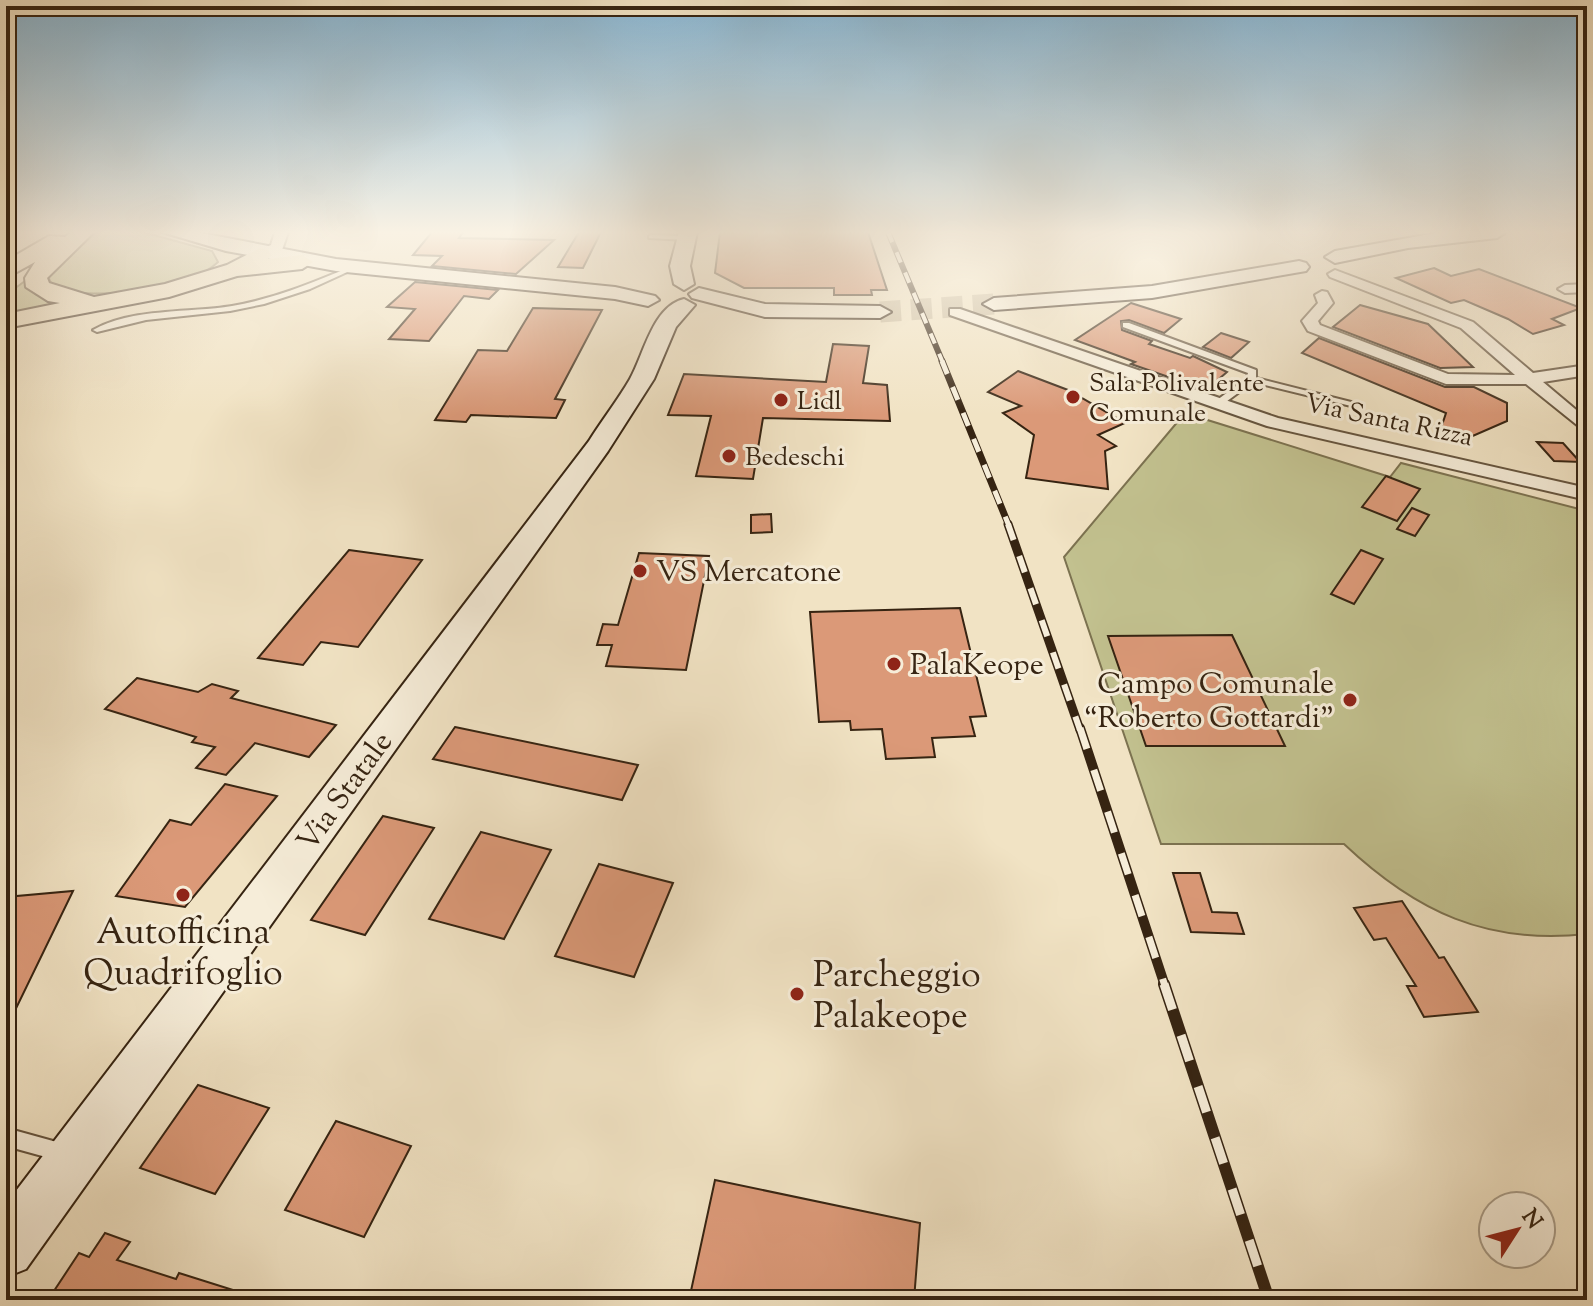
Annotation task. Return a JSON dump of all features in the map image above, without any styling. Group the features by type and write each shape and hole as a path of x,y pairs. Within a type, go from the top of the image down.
{"main road":[{"path":"48,293 111,300"},
{"path":"6,321 155,293"}],"street":[{"path":"614,293 746,307 880,312"},
{"name":"Via Statale","path":"6,1249 605,438 642,379 676,293"},
{"path":"994,304 1140,293"},
{"path":"1395,293 1460,321 1587,428"},
{"path":"1322,295 1325,307 1310,321 1322,332 1446,379 1530,377 1587,370"},
{"name":"Via Santa Rizza","path":"955,312 1216,405 1284,425 1587,494"}],"lane":[{"path":"97,330 119,322 255,304 292,293"},
{"path":"1126,325 1253,372 1251,379 1216,405"},
{"path":"1251,379 1351,403"},
{"path":"6,1137 75,1156"}],"shaded area":[{"path":"35,293 50,300 76,302 6,318 6,295"},
{"name":"Campo Comunale “Roberto Gottardi”","path":"1185,413 1390,477 1401,463 1587,511 1587,934 1517,934 1455,919 1398,888 1344,844 1161,844 1064,557"}],"building":[{"path":"403,293 495,293 489,299 464,296 429,341 389,339 415,309 387,307"},
{"path":"872,293 872,295 834,295"},
{"path":"1429,293 1542,293 1581,308 1552,319 1564,325 1533,334 1508,319 1464,300 1451,303"},
{"path":"1131,303 1181,319 1164,333 1129,320 1121,321 1122,330 1152,341 1149,344 1190,358 1193,356 1227,372 1206,390 1131,364 1135,362 1075,340"},
{"path":"1360,305 1428,324 1473,367 1440,368 1333,327"},
{"path":"533,308 602,310 555,399 565,400 556,418 471,415 466,422 435,420 478,350 507,351"},
{"path":"1221,333 1249,342 1231,358 1203,347"},
{"path":"1319,338 1445,387 1474,387 1507,403 1507,421 1459,442 1438,437 1446,413 1302,353"},
{"name":"Lidl","path":"833,344 869,346 863,383 887,385 890,421 763,418 753,479 696,476 711,416 668,415 684,374 826,382"},
{"path":"1018,371 1068,390 1125,423 1098,435 1116,446 1105,451 1108,489 1026,478 1034,435 1003,413 1021,406 988,392"},
{"path":"1537,442 1563,443 1580,462 1554,461"},
{"path":"1386,476 1420,489 1397,521 1362,507"},
{"path":"1412,508 1429,515 1415,536 1397,529"},
{"path":"771,514 772,532 751,533 751,515"},
{"path":"349,550 422,560 358,647 321,642 303,665 258,658"},
{"path":"1361,550 1383,559 1354,604 1331,594"},
{"path":"639,553 709,556 686,670 606,666 612,645 597,645 603,624 618,625"},
{"name":"PalaKeope","path":"960,608 986,716 970,717 975,736 932,738 935,757 886,759 882,729 851,730 850,721 819,722 810,612"},
{"path":"1232,635 1285,746 1146,746 1108,636"},
{"path":"137,678 198,692 212,684 238,691 231,698 336,725 309,757 255,743 226,775 196,768 215,747 192,742 196,737 105,709"},
{"path":"455,727 638,765 622,800 433,759"},
{"path":"225,784 277,796 185,907 116,896 170,820 191,825"},
{"path":"383,816 434,828 365,935 311,920"},
{"path":"481,832 551,850 504,939 429,919"},
{"path":"599,864 673,883 634,977 555,956"},
{"path":"1173,873 1200,873 1212,912 1237,913 1244,934 1191,932"},
{"path":"73,891 6,1029 6,897"},
{"path":"1402,901 1439,958 1444,957 1478,1012 1424,1017 1407,986 1416,986 1386,938 1374,940 1354,908"},
{"path":"198,1085 269,1108 215,1194 140,1168"},
{"path":"336,1121 411,1146 364,1237 285,1210"},
{"path":"715,1180 920,1223 914,1300 689,1300"},
{"path":"105,1233 130,1242 117,1260 176,1279 179,1273 252,1296 252,1300 48,1300 79,1253 89,1257"}],"tunnel":[{"path":"880,312 994,304"}],"railway":[{"path":"914,293 943,363"},
{"path":"942,361 1009,526"},
{"path":"1008,524 1080,730"},
{"path":"1080,728 1165,986"},
{"path":"1164,984 1269,1300"}],"place":[{"name":"Sala Polivalente Comunale","path":"1073,397"},
{"name":"Lidl","path":"781,400"},
{"name":"Bedeschi","path":"729,456"},
{"name":"VS Mercatone","path":"640,571"},
{"name":"PalaKeope","path":"894,664"},
{"name":"Campo Comunale “Roberto Gottardi”","path":"1350,700"},
{"name":"Autofficina Quadrifoglio","path":"183,895"},
{"name":"Parcheggio Palakeope","path":"797,994"}]}
